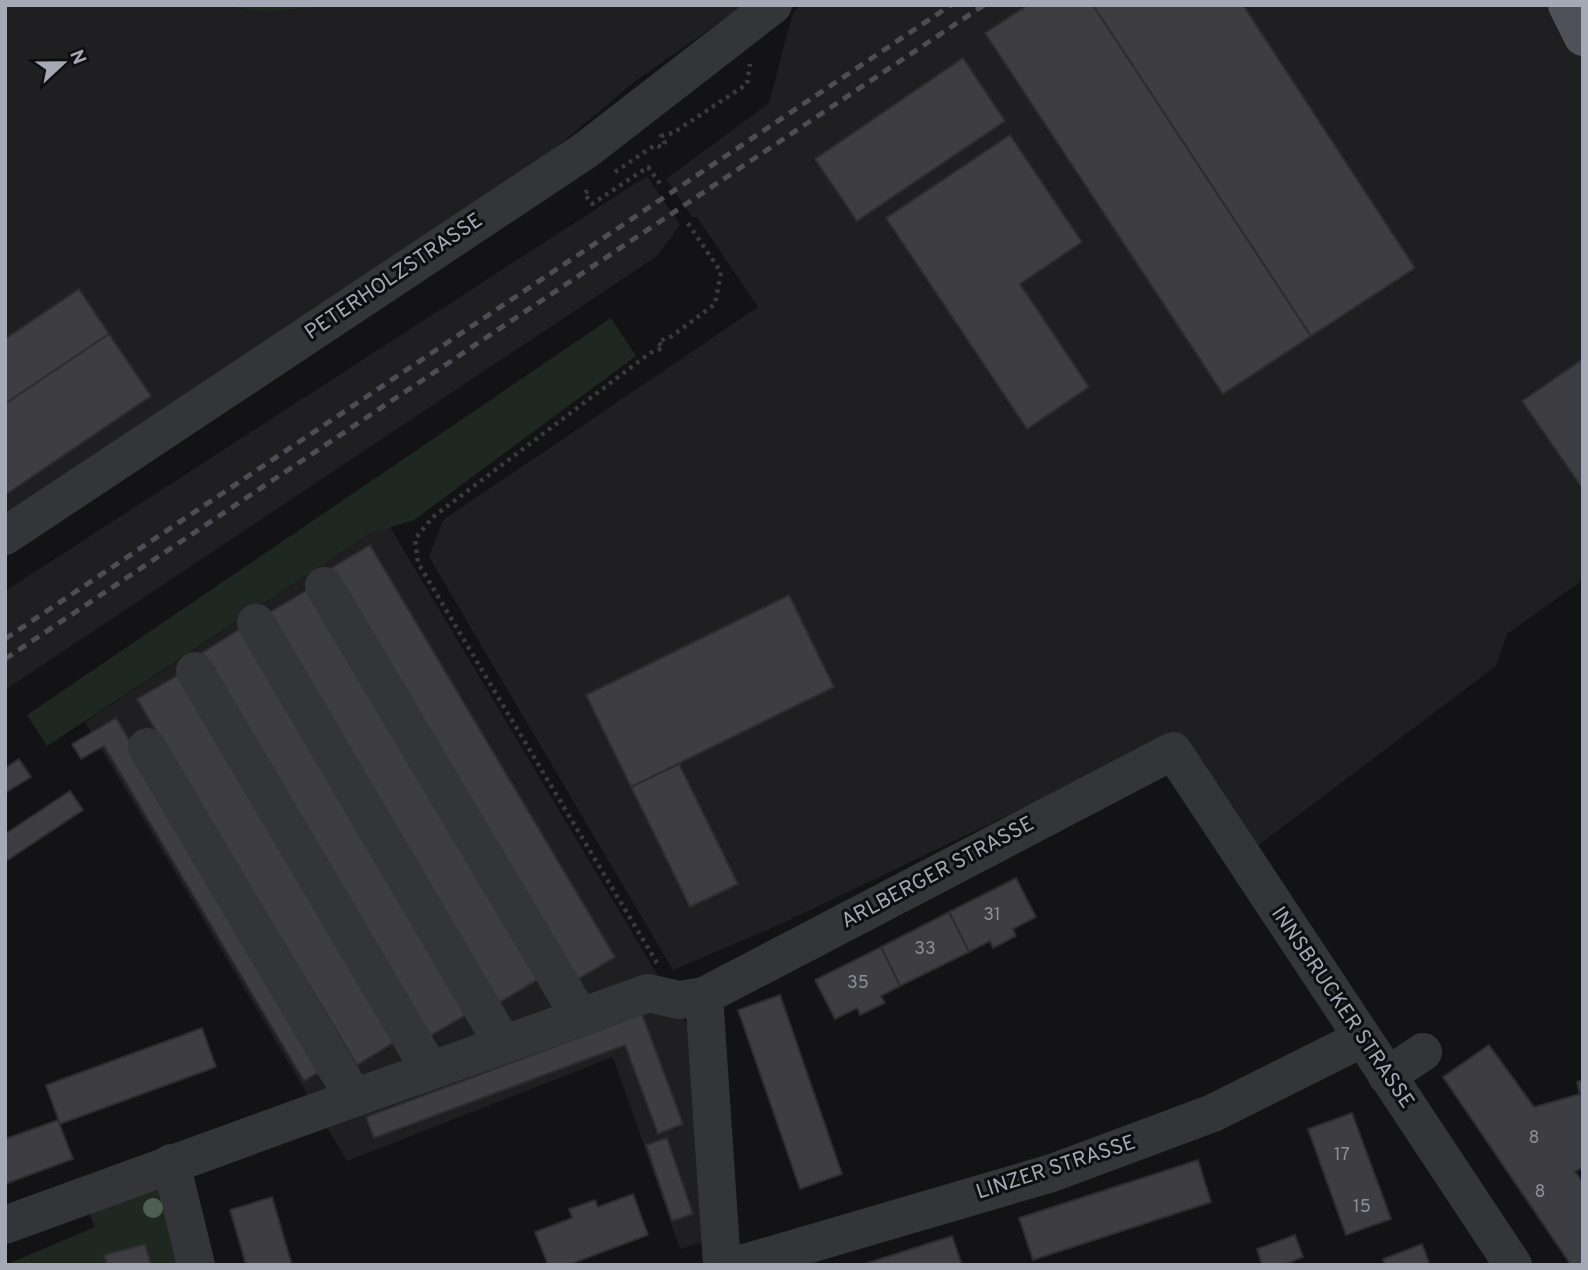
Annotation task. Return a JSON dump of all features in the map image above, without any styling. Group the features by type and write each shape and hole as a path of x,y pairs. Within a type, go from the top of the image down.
{"main road":[{"path":"1567,5 1583,37"}],"street":[{"name":"PETERHOLZSTRASSE","path":"5,536 586,150 766,10"},
{"path":"324,586 580,1017"},
{"path":"256,623 503,1044"},
{"path":"195,670 430,1070"},
{"path":"147,747 354,1098"},
{"name":"ARLBERGER STRASSE","path":"692,998 1173,751"},
{"name":"INNSBRUCKER STRASSE","path":"1173,751 1513,1265"},
{"path":"5,1225 253,1132 648,993 692,998 722,1265"},
{"name":"LINZER STRASSE","path":"738,1265 1052,1173 1213,1113 1362,1039"},
{"path":"1387,1076 1423,1052"},
{"path":"171,1163 196,1265"}],"path":[{"path":"605,179 655,145 665,143 661,136 673,133 747,84 766,10"},
{"path":"595,186 584,193 592,204 648,167 661,185"},
{"path":"687,222 721,272 715,304 672,336 663,338 658,342 663,348 650,353 433,517 415,539 415,550 418,563 692,998"}],"shaded area":[{"path":"5,5 215,5 265,12 345,5 744,5 634,82 489,204 5,518"},
{"path":"215,5 345,5 265,12"},
{"path":"802,5 1583,5 1583,580 1507,634 1496,666 1252,850 1148,748 779,925 673,970 429,557 443,520 758,307 697,217 692,217 666,179 769,103 793,12"},
{"path":"647,176 680,225 657,256 5,690 5,591"},
{"path":"611,318 636,356 414,520 369,534 47,746 27,715"},
{"path":"387,522 695,1038 708,1241 680,1249 613,1057 347,1161 85,722"},
{"path":"160,1188 179,1265 5,1265 95,1227 88,1209"}],"building":[{"path":"1028,5 1093,5 1311,336 1223,394 985,33"},
{"path":"1093,5 1243,5 1415,268 1311,336"},
{"path":"963,58 1005,121 857,221 815,159"},
{"path":"1010,135 1082,242 1020,284 1089,387 1027,429 886,218"},
{"path":"79,289 109,334 5,404 5,339"},
{"path":"109,334 151,396 5,495 5,404"},
{"path":"1583,359 1583,489 1522,401"},
{"path":"370,545 615,957 573,982 328,570"},
{"path":"307,590 540,978 497,1004 265,615"},
{"path":"789,595 834,687 631,787 586,695"},
{"path":"240,629 471,1012 430,1036 200,654"},
{"path":"178,675 398,1040 357,1065 137,699"},
{"path":"116,718 326,1068 304,1081 104,746 81,759 72,744"},
{"path":"19,759 31,777 5,793 5,768"},
{"path":"679,764 738,884 690,907 631,787"},
{"path":"70,791 83,810 5,862 5,834"},
{"path":"1016,878 1036,917 1013,929 1016,936 993,948 990,941 969,952 949,912"},
{"path":"949,912 969,952 900,986 881,947"},
{"path":"881,947 900,986 881,996 885,1003 860,1015 857,1008 835,1019 815,980"},
{"path":"780,995 842,1174 800,1189 738,1010"},
{"path":"642,1014 683,1124 658,1134 625,1045 374,1138 366,1117"},
{"path":"202,1028 216,1067 60,1124 46,1085"},
{"path":"1489,1045 1534,1107 1580,1094 1577,1082 1583,1080 1583,1168 1575,1171 1583,1183 1583,1265 1571,1265 1443,1077"},
{"path":"1352,1113 1391,1219 1346,1235 1308,1129"},
{"path":"58,1120 73,1159 5,1184 5,1139"},
{"path":"667,1138 693,1214 672,1221 646,1145"},
{"path":"1198,1160 1211,1202 1033,1260 1019,1218"},
{"path":"633,1194 648,1235 568,1265 548,1265 535,1232 572,1218 569,1209 595,1200 598,1207"},
{"path":"272,1197 292,1265 246,1265 230,1210"},
{"path":"1295,1235 1303,1257 1283,1265 1262,1265 1257,1249"},
{"path":"952,1236 962,1265 861,1265"},
{"path":"145,1244 151,1265 107,1265 104,1255"},
{"path":"1422,1244 1430,1265 1385,1265 1383,1259"}],"railway":[{"path":"5,639 951,5"},
{"path":"5,659 984,5"}]}
